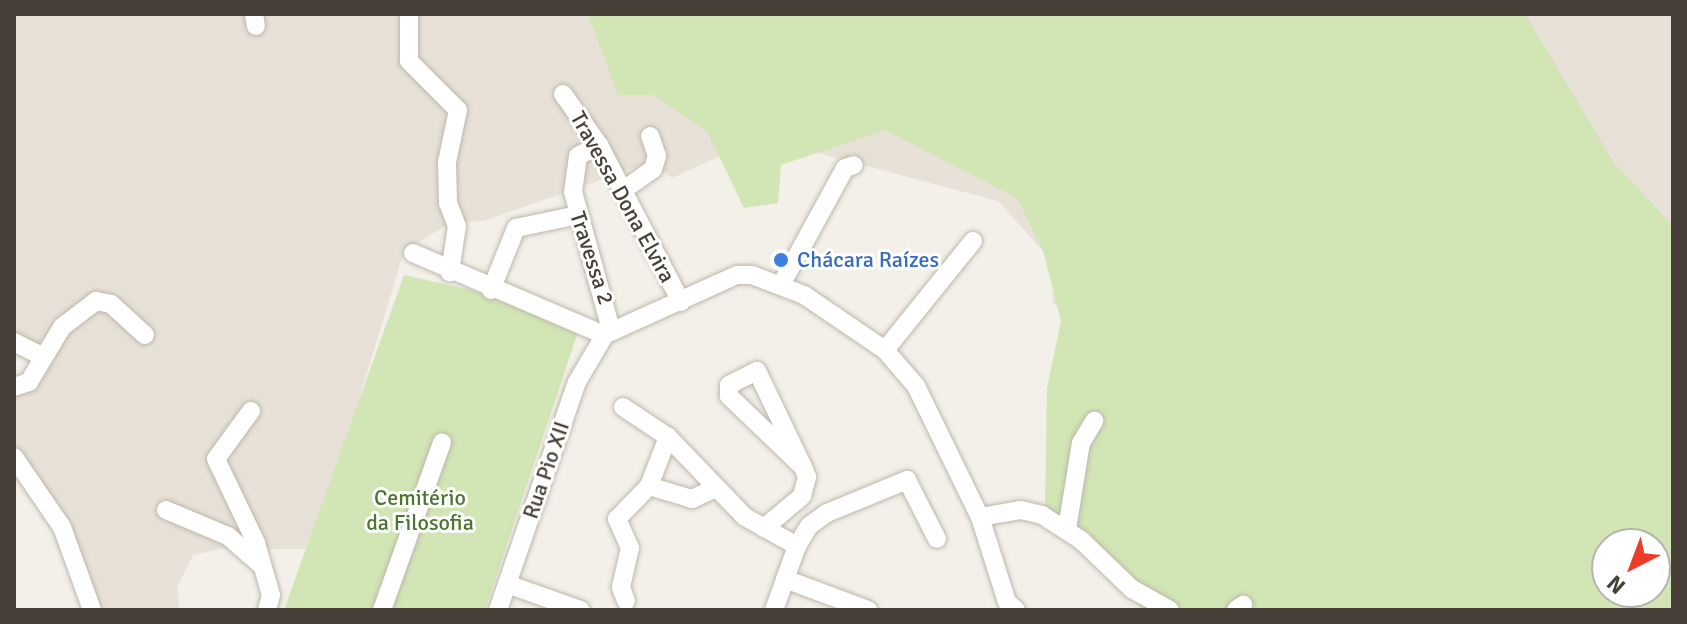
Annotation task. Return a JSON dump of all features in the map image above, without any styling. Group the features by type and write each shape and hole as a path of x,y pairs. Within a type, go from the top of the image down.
{"street":[{"path":"409,14 409,61 422,78 453,101 458,110 446,181 457,226 450,272"},
{"name":"Travessa Dona Elvira","path":"563,94 599,145 681,302"},
{"path":"622,191 653,169 657,156 650,136"},
{"name":"Travessa 2","path":"599,145 577,159 573,192 609,310 604,335"},
{"path":"781,285 845,168 854,165"},
{"path":"491,290 519,225 578,215"},
{"path":"885,350 973,241"},
{"path":"413,253 491,290 604,335 737,275 781,285 885,350 931,411 980,517 1004,607"},
{"path":"14,387 29,382 41,356 71,317 96,301 111,304 145,335"},
{"name":"Rua Pio XII","path":"498,610 577,382 604,335"},
{"path":"14,342 41,356"},
{"path":"764,528 808,487 803,467 757,371 729,385 729,396 803,467"},
{"path":"623,407 668,437 716,488 764,528 797,546"},
{"path":"251,411 216,459 261,565 271,595 267,610"},
{"path":"1067,529 1081,443 1094,421"},
{"path":"626,601 621,587 630,548 617,519 649,486 668,437"},
{"path":"382,610 442,442"},
{"path":"14,457 62,527 92,610"},
{"path":"774,610 797,546 818,518 907,480 937,539"},
{"path":"649,486 692,499 716,488"},
{"path":"166,510 228,536 261,565"},
{"path":"980,517 1032,510 1067,529 1132,589 1170,610"},
{"path":"785,579 868,610"},
{"path":"507,584 581,610"}],"shaded area":[{"path":"14,14 1673,14 1673,610 1208,610 1075,322 1053,303 1051,260 998,201 773,141 742,146 672,178 651,162 484,221 452,222 404,251 348,436 346,501 305,549 221,549 193,555 177,588 180,610 101,610 14,453 14,391 48,358 14,338"}],"green space":[{"path":"588,14 1525,14 1614,163 1673,226 1673,610 1142,610 1089,533 1045,507 1047,388 1061,321 1043,250 1017,198 885,130 781,165 778,203 744,208 707,131 654,95 618,95"},
{"name":"Cemitério da Filosofia","path":"404,275 471,290 579,329 485,610 284,610"}],"place":[{"name":"Chácara Raízes","path":"781,260"}]}
